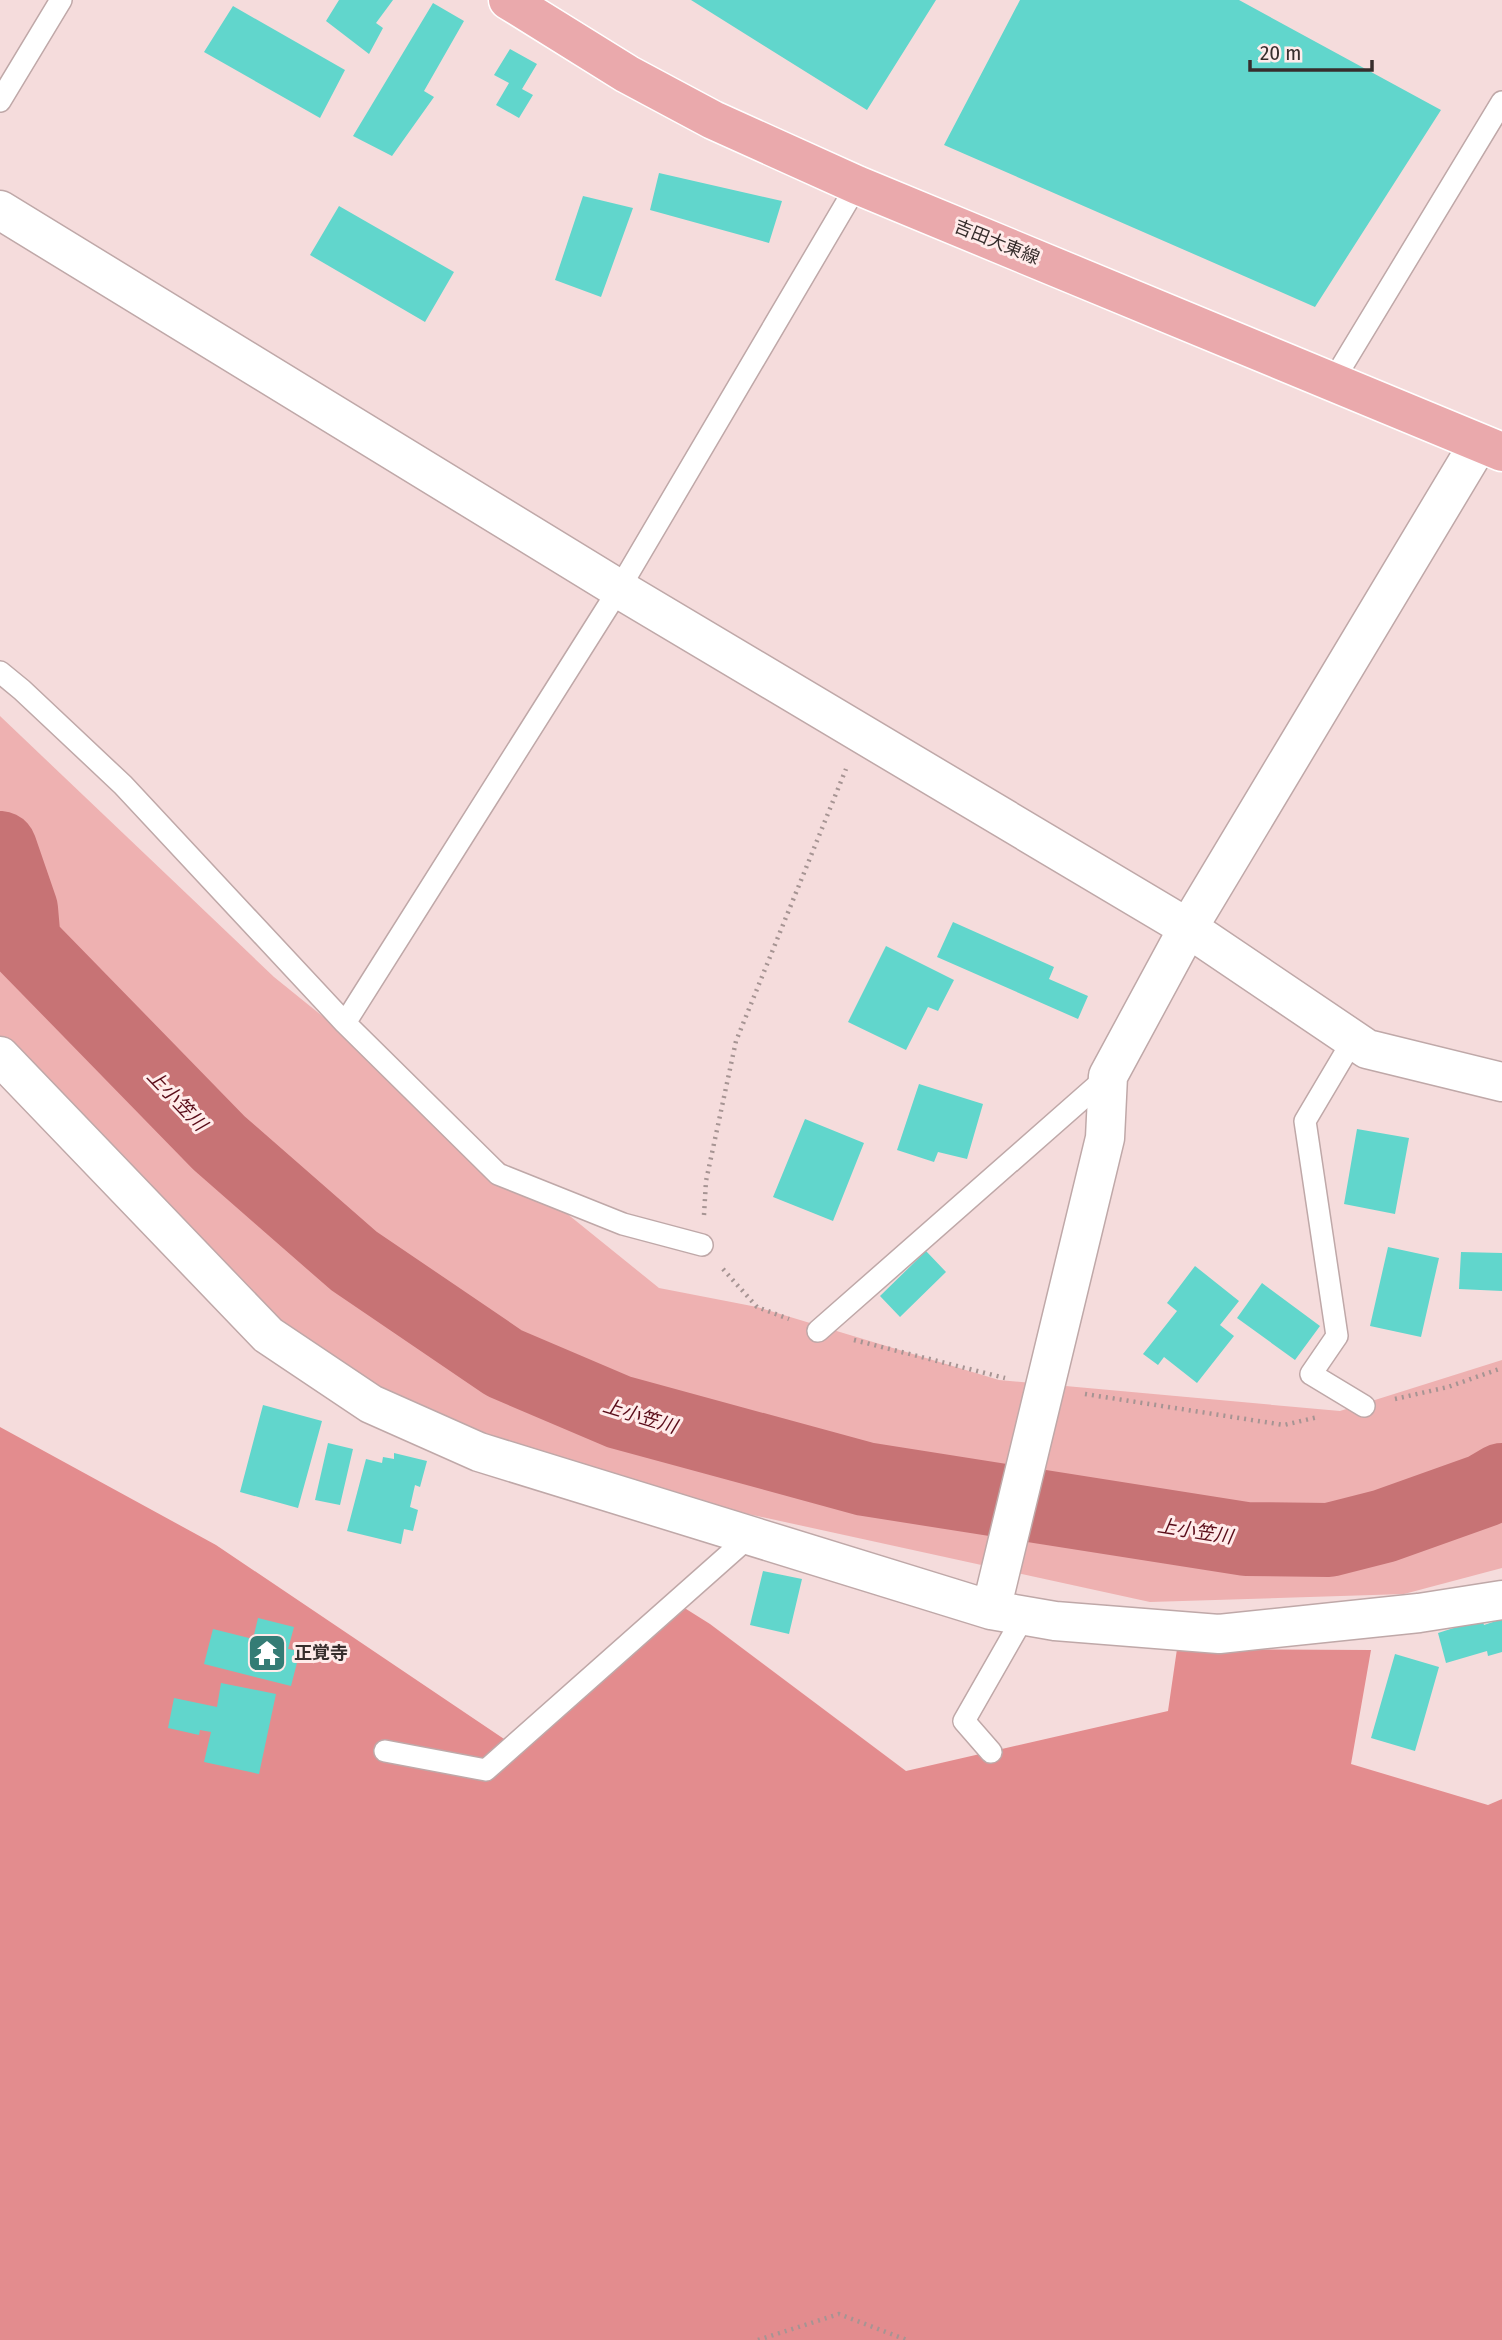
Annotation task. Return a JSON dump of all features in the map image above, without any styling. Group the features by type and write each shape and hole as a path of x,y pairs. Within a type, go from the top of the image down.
{"main road":[{"name":"吉田大東線","path":"508,0 626,74 713,120 857,185 1490,447"}],"street":[{"path":"0,210 619,589 1188,928 1367,1049 1502,1082"},
{"path":"1007,1613 1001,1569 1105,1138 1108,1076 1188,928 1490,447"},
{"path":"0,1056 268,1335 371,1404 479,1452 1007,1613 1055,1621 1219,1634 1419,1613 1502,1600"}],"lane":[{"path":"0,101 61,0"},
{"path":"1333,381 1502,102"},
{"path":"345,1023 619,589 857,185"},
{"path":"0,672 123,785 345,1023 498,1174 623,1224 702,1245"},
{"path":"1353,1040 1305,1121 1337,1336 1311,1374 1364,1406"},
{"path":"818,1331 1108,1076"},
{"path":"385,1751 486,1770 750,1536"},
{"path":"991,1752 964,1721 1007,1613"}],"path":[{"path":"758,2340 839,2314 907,2340"}],"shaded area":[{"path":"0,716 274,977 659,1288 757,1307 999,1380 1340,1411 1502,1360 1502,1568 1404,1594 1150,1602 511,1462 371,1404 156,1219 0,1056"},
{"path":"0,1427 216,1545 513,1745 675,1602 710,1624 906,1771 1168,1711 1177,1649 1371,1650 1351,1764 1488,1805 1502,1799 1502,2340 0,2340"}],"building":[{"path":"339,0 393,0 376,23 383,28 369,54 326,21"},
{"path":"691,0 936,0 867,110"},
{"path":"1020,0 1239,0 1441,110 1315,307 944,145"},
{"path":"433,3 464,21 424,91 434,97 392,156 353,136"},
{"path":"233,6 345,70 320,118 204,52"},
{"path":"510,49 537,64 522,89 533,95 519,118 496,105 509,83 494,75"},
{"path":"659,173 782,201 769,243 650,210"},
{"path":"583,196 633,208 601,297 555,280"},
{"path":"339,206 454,272 425,322 310,255"},
{"path":"953,922 1054,967 1049,979 1088,996 1078,1019 937,957"},
{"path":"886,946 954,980 938,1011 928,1007 906,1050 848,1022"},
{"path":"919,1084 983,1104 967,1159 938,1152 934,1162 897,1150"},
{"path":"805,1119 864,1143 833,1221 773,1197"},
{"path":"1357,1129 1409,1138 1395,1214 1344,1204"},
{"path":"1388,1247 1439,1258 1421,1337 1370,1326"},
{"path":"926,1251 946,1272 900,1317 880,1296"},
{"path":"1461,1252 1502,1253 1502,1291 1459,1289"},
{"path":"1195,1266 1239,1301 1220,1325 1234,1336 1197,1383 1164,1357 1158,1365 1143,1354 1177,1311 1167,1303"},
{"path":"1262,1283 1320,1326 1295,1360 1237,1318"},
{"path":"263,1405 322,1421 298,1508 240,1492"},
{"path":"328,1443 353,1449 340,1505 315,1500"},
{"path":"394,1453 427,1461 420,1487 415,1485 410,1507 418,1510 413,1531 404,1529 401,1544 347,1531 366,1459 382,1463 383,1457 394,1459"},
{"path":"763,1571 802,1579 789,1634 750,1625"},
{"path":"258,1618 294,1627 288,1649 300,1651 291,1686 204,1664 213,1629 253,1639"},
{"path":"1482,1619 1484,1625 1502,1619 1502,1652 1488,1656 1487,1651 1446,1663 1438,1633"},
{"path":"1395,1654 1439,1667 1415,1751 1371,1738"},
{"path":"221,1683 276,1694 259,1774 204,1762 211,1732 200,1730 199,1735 168,1728 174,1698 217,1707"}],"waterway":[{"name":"上小笠川","path":"0,848 21,909 24,943 219,1143 354,1261 504,1363 619,1412 865,1479 1246,1539 1329,1540 1384,1526 1485,1490 1502,1480"}],"place":[{"name":"正覚寺","path":"267,1653"}]}
